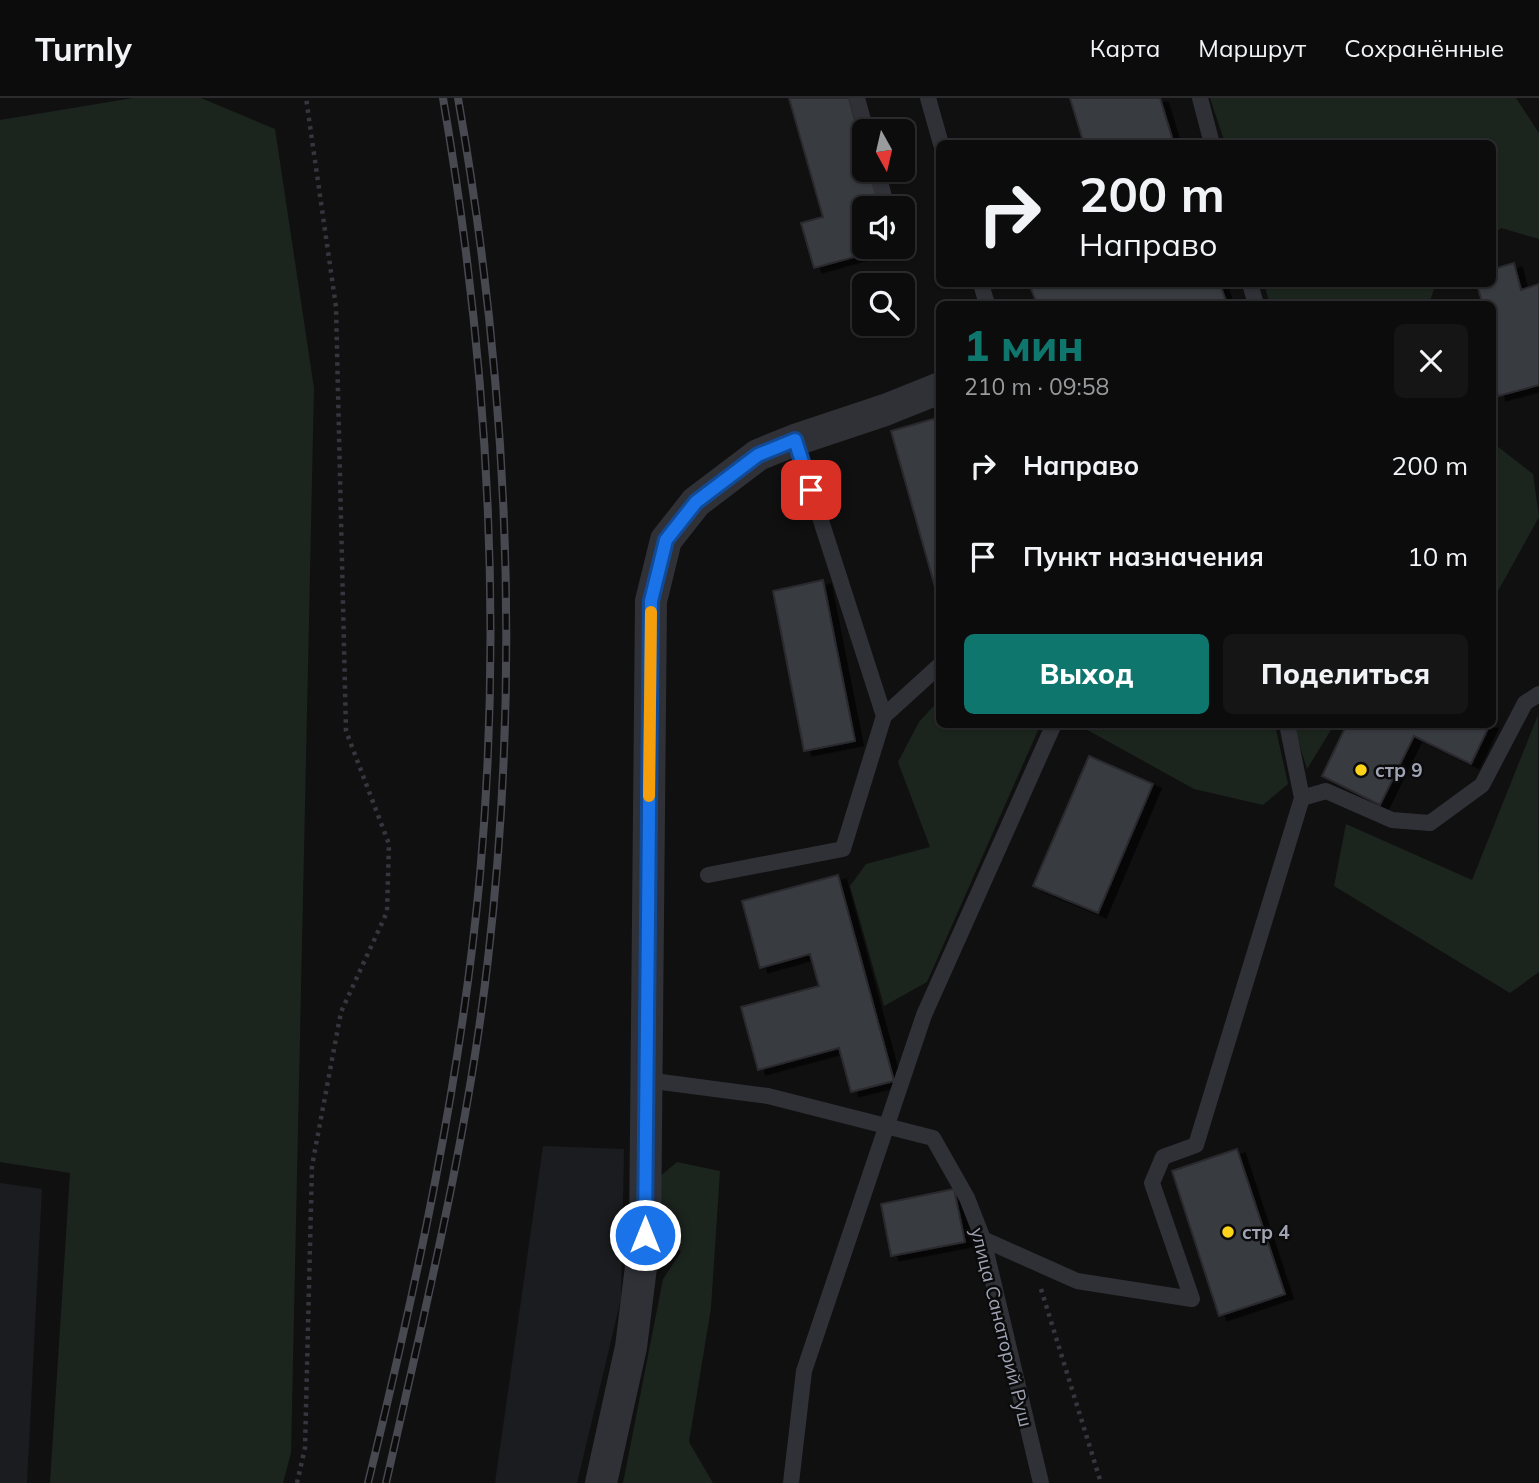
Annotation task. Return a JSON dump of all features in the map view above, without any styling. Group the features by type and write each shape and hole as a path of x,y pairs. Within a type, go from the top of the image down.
{"street":[{"path":"601,1483 631,1347 645,1235 651,601 666,540 696,502 758,455 936,390"}],"lane":[{"path":"857,98 863,119"},
{"path":"928,98 940,140"},
{"path":"1200,98 1211,140"},
{"path":"795,440 884,716"},
{"path":"708,875 843,849 884,716 936,669"},
{"path":"1302,798 1326,791 1392,820 1430,823 1482,785 1525,703 1539,694"},
{"path":"791,1483 804,1371 924,1015 1052,728"},
{"path":"983,1239 1077,1281 1192,1299 1152,1183 1163,1157 1196,1145 1302,798 1288,728"},
{"name":"улица Санаторий Руш","path":"646,1080 768,1096 933,1138 967,1198 983,1239 1041,1483"}],"path":[{"path":"297,1483 305,1448 312,1166 341,1012 387,912 389,844 346,731 336,307 306,98"},
{"path":"1032,1261 1101,1483"}],"shaded area":[{"path":"133,98 201,98 275,129 314,388 291,1453 283,1483 50,1483 70,1173 0,1162 0,120"},
{"path":"1210,98 1516,98 1539,133 1539,239 1501,228 1496,232 1496,140 1224,140"},
{"path":"1265,287 1436,287 1430,301 1269,301"},
{"path":"1496,445 1533,474 1539,517 1496,595"},
{"path":"936,703 936,728 1039,728 927,982 884,1006 850,886 866,864 930,847 898,762 919,722"},
{"path":"1538,715 1539,972 1510,993 1334,886 1346,824 1472,880"},
{"path":"1084,728 1276,728 1288,784 1263,805 1194,789"},
{"path":"1294,728 1332,728 1307,769"},
{"path":"543,1146 624,1149 621,1299 577,1483 495,1483"},
{"path":"677,1162 720,1171 711,1308 689,1442 713,1483 623,1483 663,1279 681,1252 659,1225 652,1183"},
{"path":"0,1183 42,1189 27,1483 0,1483"}],"building":[{"path":"789,98 849,98 855,119 852,119 852,182 872,182 877,196 852,196 852,258 814,268 801,223 823,217"},
{"path":"1070,98 1160,98 1173,140 1083,140"},
{"path":"1514,263 1521,290 1539,284 1539,385 1498,396 1496,301 1482,301 1478,287 1496,287 1496,268"},
{"path":"1030,287 1221,287 1226,301 1036,301"},
{"path":"936,418 936,590 891,431"},
{"path":"823,580 855,741 804,751 773,591"},
{"name":"стр 9","path":"1345,728 1488,728 1471,764 1414,736 1380,805 1322,776"},
{"path":"1089,756 1153,784 1098,913 1033,886"},
{"path":"838,875 894,1081 851,1092 839,1048 758,1070 741,1007 819,986 810,954 760,968 742,901"},
{"name":"стр 4","path":"1237,1149 1285,1294 1219,1316 1172,1171"},
{"path":"954,1189 965,1242 891,1256 881,1204"}],"railway":[{"path":"368,1483 404,1332 449,1105 472,952 487,778 490,680 487,485 471,291 443,98"},
{"path":"386,1483 444,1222 469,1091 488,959 504,743 504,527 498,420 475,205 458,98"}],"slow traffic":[{"path":"649,796 651,612"}],"place":[{"name":"стр 9","path":"1361,770"},
{"name":"стр 4","path":"1228,1232"}],"route":[{"path":"645,1235 651,601 666,540 696,502 758,455 795,440 811,490"}]}
